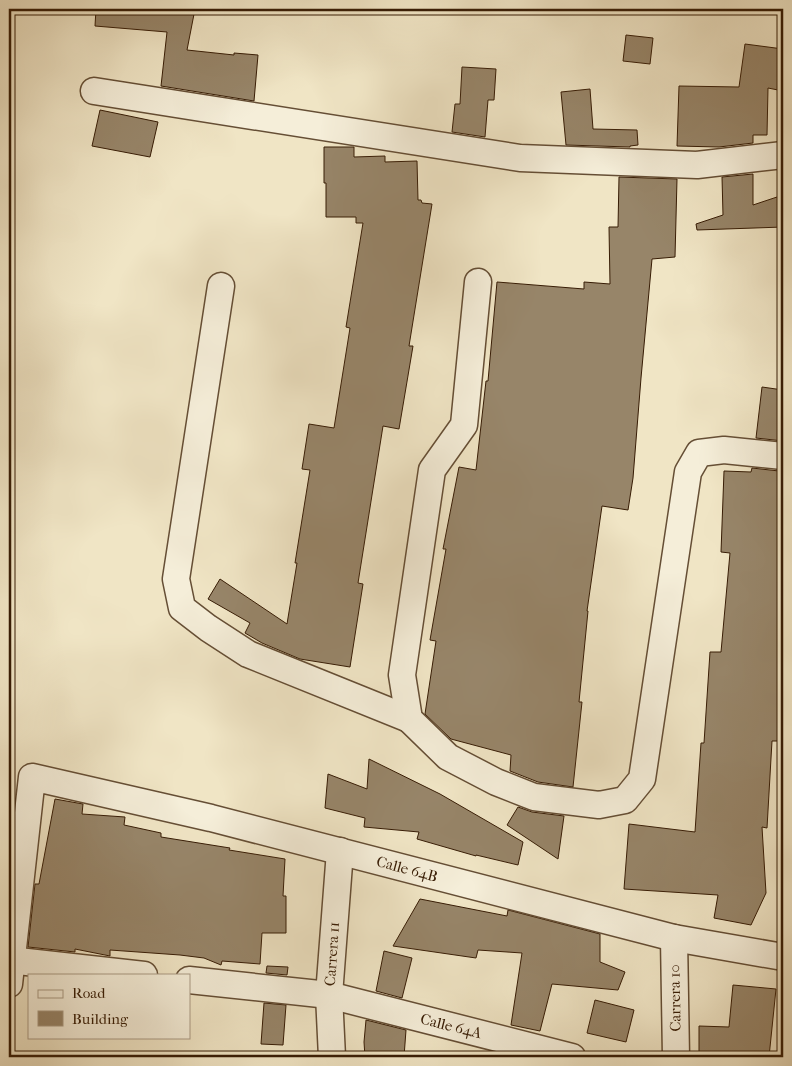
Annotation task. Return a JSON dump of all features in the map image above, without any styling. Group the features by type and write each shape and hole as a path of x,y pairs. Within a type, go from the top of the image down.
{"street":[{"path":"94,91 520,158 697,165 783,155"},
{"path":"409,719 402,675 432,470 464,425 478,282"},
{"path":"221,286 176,579 182,608 208,628 248,654 409,719 448,757 496,782 534,798 599,805 625,800 642,779 688,472 699,453 724,450 783,456"},
{"name":"Calle 64B","path":"10,968 32,777 211,818 674,938 783,956"},
{"name":"Carrera 11","path":"332,1057 329,994 340,851"},
{"name":"Carrera 10","path":"674,938 676,1057"},
{"path":"10,968 125,974"},
{"path":"190,980 329,994"},
{"name":"Calle 64A","path":"329,994 572,1057"}],"building":[{"path":"96,9 195,9 187,50 234,55 234,53 258,55 254,101 161,86 167,32 95,26"},
{"path":"626,35 653,38 650,64 623,61"},
{"path":"745,44 783,49 783,91 768,88 767,135 753,135 753,143 719,147 677,146 679,86 739,87"},
{"path":"462,67 496,69 494,100 488,100 485,137 452,132 455,104 460,104"},
{"path":"590,89 593,129 637,130 638,145 630,147 566,145 561,92"},
{"path":"100,110 158,122 150,157 92,146"},
{"path":"324,147 354,147 354,157 385,156 385,162 417,161 418,200 421,200 422,203 432,204 409,346 413,346 399,429 383,426 358,583 363,584 350,667 300,659 262,643 245,633 250,623 208,599 220,579 287,624 310,470 302,469 309,424 334,428 350,328 346,327 363,223 356,223 356,217 326,217"},
{"path":"753,174 753,205 783,195 783,227 697,230 696,224 723,215 722,177"},
{"path":"619,177 677,179 675,257 652,259 633,478 628,510 602,506 587,611 579,702 582,702 573,787 538,782 510,771 511,755 451,739 425,714 436,641 430,640 446,549 443,549 459,467 476,470 486,381 488,381 497,282 584,289 584,282 610,284 609,227 618,227"},
{"path":"762,387 783,390 783,441 756,438"},
{"path":"752,468 779,471 779,473 783,474 783,634 780,668 783,668 783,674 779,741 772,741 767,828 762,827 766,893 751,925 714,918 718,895 624,889 629,824 695,832 701,743 704,743 710,652 721,652 730,553 721,552 724,471 751,472"},
{"path":"369,759 440,794 523,842 518,865 476,856 417,839 419,832 364,827 365,818 325,808 328,774 367,789"},
{"path":"55,799 83,804 82,814 125,817 124,825 161,833 161,837 285,859 283,896 286,896 286,933 262,933 260,964 222,961 221,965 204,958 180,955 110,950 110,956 75,949 75,952 28,947 35,884 39,884"},
{"path":"518,807 532,812 564,816 558,859 507,825"},
{"path":"420,899 507,916 508,910 600,934 600,962 625,972 618,990 552,984 540,1031 511,1025 522,953 478,950 476,958 393,946"},
{"path":"384,951 412,958 402,998 376,991"},
{"path":"267,966 288,967 287,975 266,973"},
{"path":"733,985 776,989 769,1057 699,1057 699,1026 729,1027"},
{"path":"595,1000 634,1010 626,1042 587,1033"},
{"path":"264,1003 286,1005 283,1045 261,1044"},
{"path":"366,1020 406,1030 404,1057 365,1057"}]}
